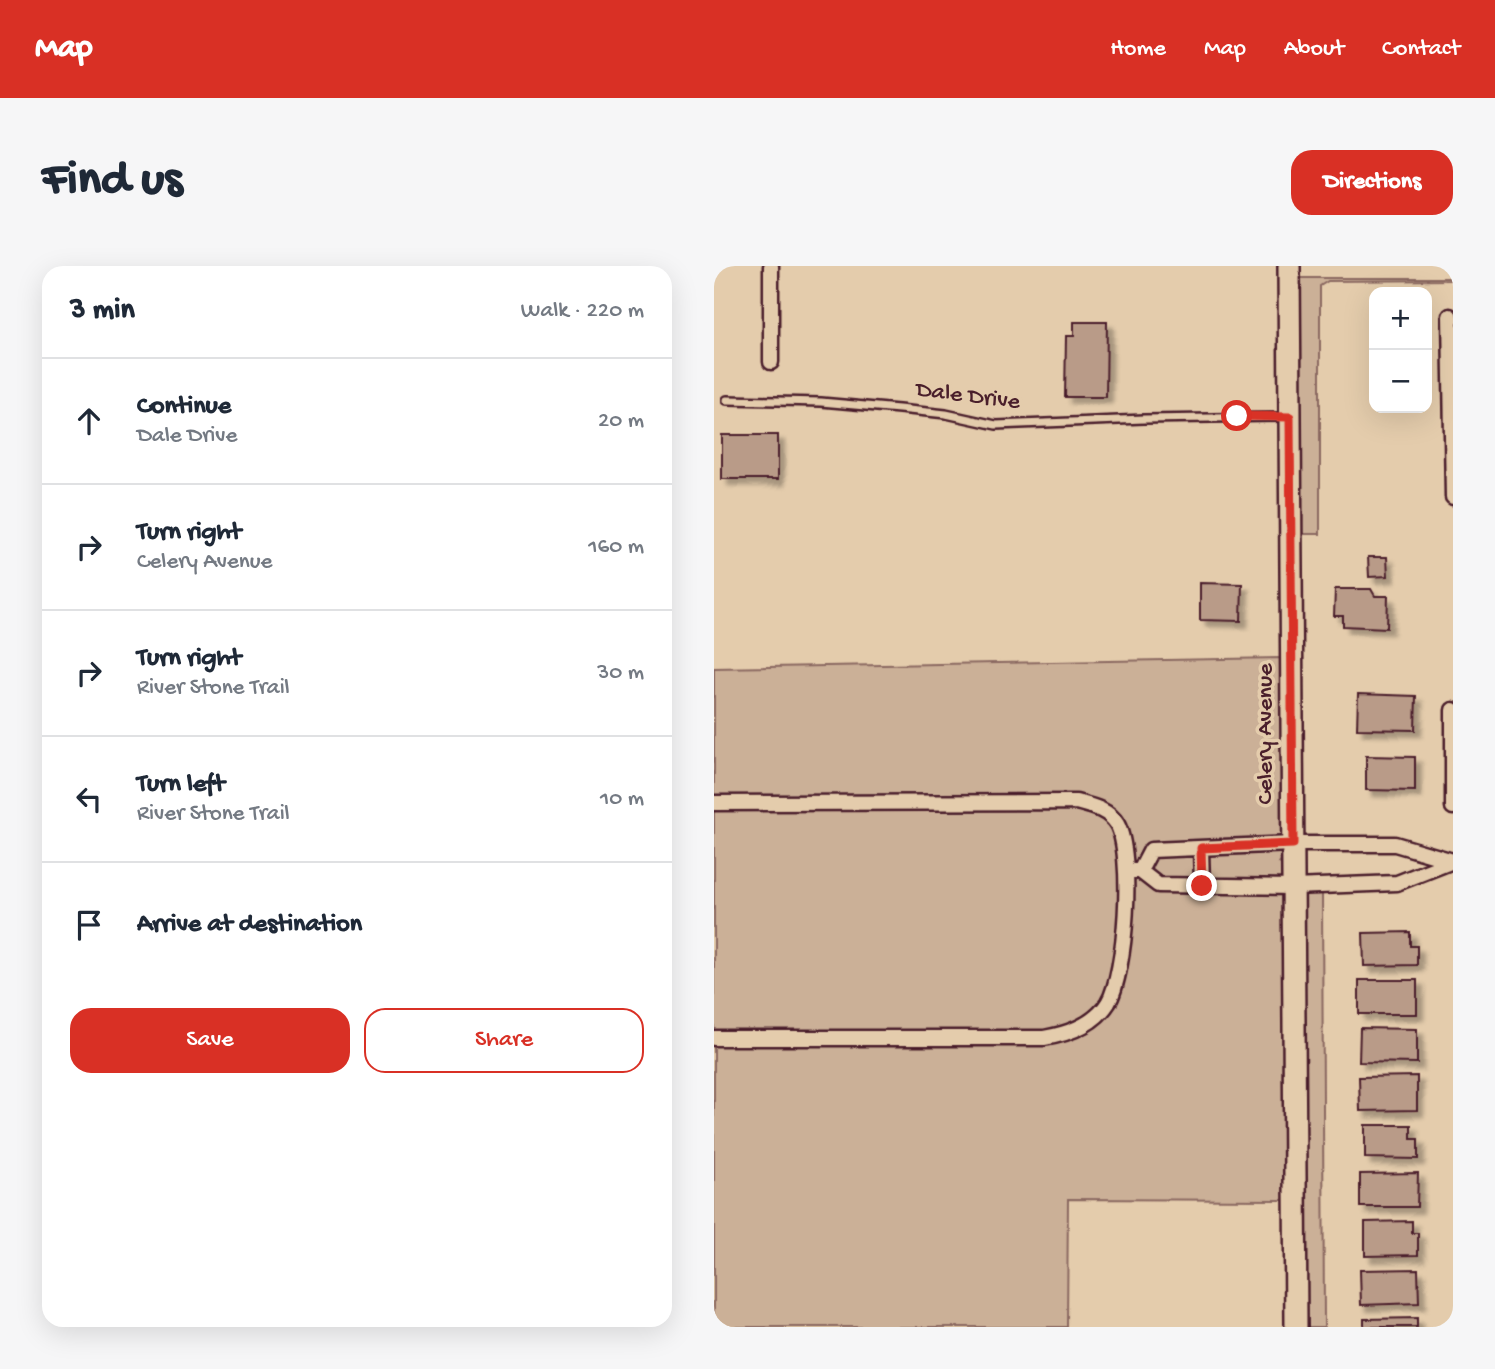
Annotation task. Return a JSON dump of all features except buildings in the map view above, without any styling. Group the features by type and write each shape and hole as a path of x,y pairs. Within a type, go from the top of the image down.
{"main road":[{"name":"Celery Avenue","path":"1289,266 1296,1327"}],"street":[{"path":"771,266 771,362"},
{"path":"1450,316 1453,497"},
{"path":"1453,710 1453,807"},
{"path":"714,803 1076,802 1102,810 1116,824 1134,871 1122,961 1108,1002 1093,1020 1069,1034 1044,1038 714,1038"},
{"path":"1134,871 1151,850 1293,844 1395,844 1453,861"},
{"path":"1201,848 1202,886"},
{"path":"1134,871 1158,885 1293,887 1397,883 1453,861"}],"lane":[{"name":"Dale Drive","path":"727,400 821,402 886,407 946,414 996,425 1290,417"}],"shaded area":[{"path":"1299,278 1453,278 1328,281 1320,286 1320,534 1301,534"},
{"path":"1282,658 1283,856 1280,857 1279,863 1283,866 1285,1200 1068,1199 1067,1327 714,1327 714,668"},
{"path":"1303,880 1322,892 1324,1327 1306,1327"}],"route":[{"path":"1202,886 1201,848 1293,844 1290,417 1237,416"}]}
